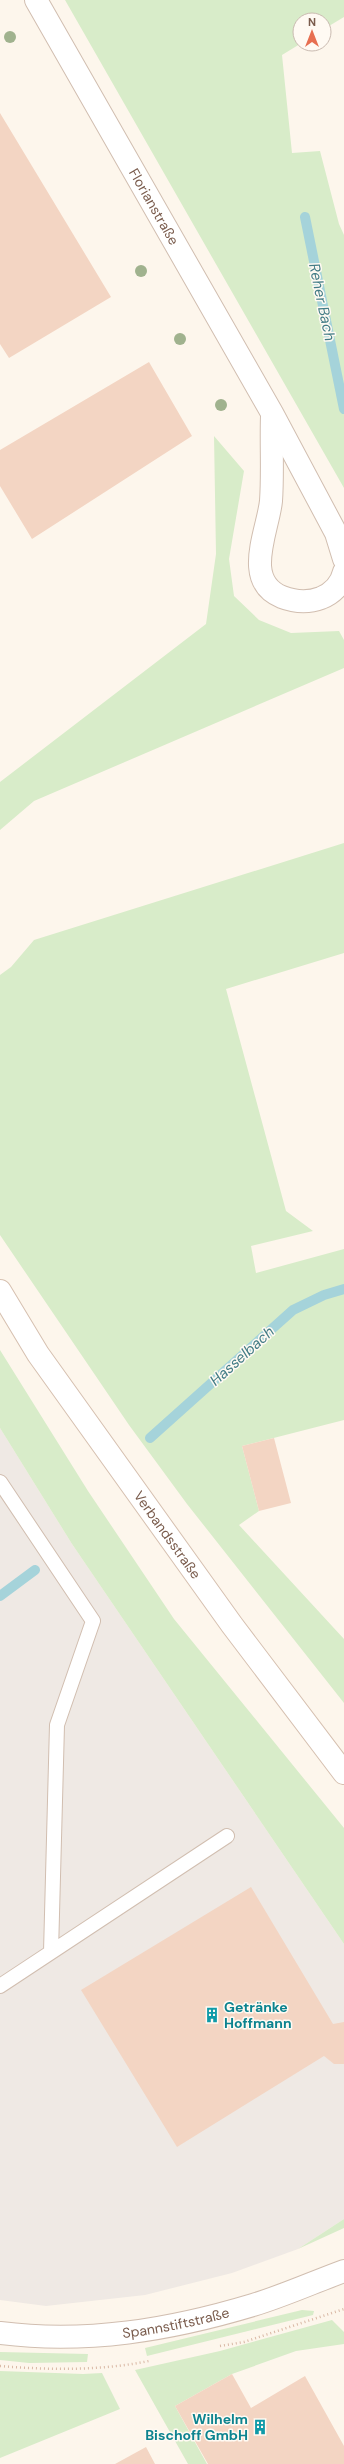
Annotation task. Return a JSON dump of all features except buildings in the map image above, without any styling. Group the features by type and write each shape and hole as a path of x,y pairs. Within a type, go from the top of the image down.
{"street":[{"name":"Florianstraße","path":"36,0 272,412 336,533 344,559"},
{"path":"272,412 270,502 259,557 263,581 275,594 290,600 307,602 334,591 342,580 344,572"},
{"name":"Verbandsstraße","path":"0,1291 38,1354 227,1619 344,1773"},
{"name":"Spannstiftstraße","path":"0,2332 29,2336 111,2336 173,2326 254,2305 344,2271"}],"lane":[{"path":"0,1482 93,1621 57,1725 51,1952"},
{"path":"0,1986 227,1836"}],"shaded area":[{"path":"0,1428 72,1544 344,1944 344,2219 298,2249 232,2273 145,2295 46,2306 0,2300"}],"green space":[{"path":"65,0 344,0 344,17 332,24 332,12 292,12 292,49 282,55 292,153 320,151 339,224 344,235 344,488"},
{"path":"214,436 244,471 229,559 234,596 259,620 291,633 339,631 344,640 344,668 34,801 0,830 0,782 206,624 216,554"},
{"path":"344,843 344,953 226,989 286,1211 313,1231 251,1246 256,1273 344,1249 344,1420 242,1446 259,1511 239,1525 344,1639 344,1703 187,1504 129,1425 0,1235 0,975 11,967 34,940"},
{"path":"0,1350 88,1491 174,1619 344,1828 344,1944 72,1544 0,1428"},
{"path":"344,2219 344,2228 298,2249"},
{"path":"302,2310 314,2311 313,2315 147,2356 145,2348"},
{"path":"332,2320 344,2332 344,2344 296,2351 232,2374 175,2406 207,2464 188,2464 135,2370 220,2351"},
{"path":"0,2352 88,2354 87,2362 29,2363 0,2360"},
{"path":"0,2371 83,2374 102,2373 120,2409 0,2458"}],"waterway":[{"name":"Reher Bach","path":"305,217 344,409"},
{"name":"Hasselbach","path":"150,1438 293,1310 324,1295 344,1289"},
{"name":"Hasselbach","path":"0,1596 35,1570"}],"place":[{"name":"Getränke Hoffmann","path":"212,2015"},
{"name":"Wilhelm Bischoff GmbH","path":"260,2427"}]}
